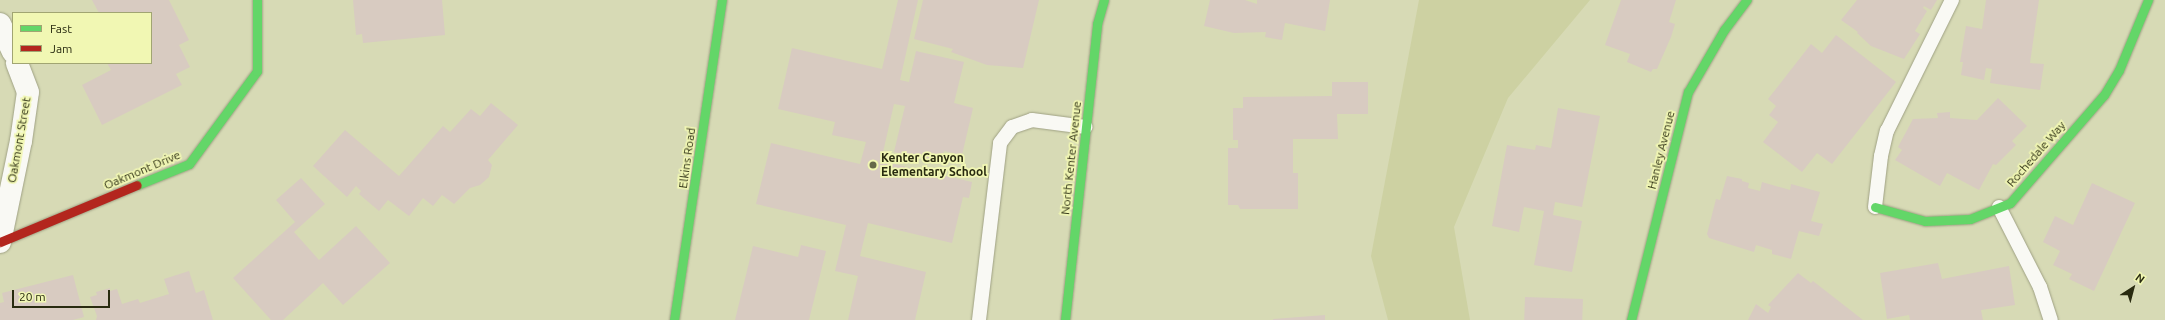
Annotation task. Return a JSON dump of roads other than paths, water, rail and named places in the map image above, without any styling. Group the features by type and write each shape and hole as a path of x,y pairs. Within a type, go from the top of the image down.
{"street":[{"name":"Oakmont Drive","path":"0,242 189,164 257,71 257,0"},
{"name":"Elkins Road","path":"674,320 722,0"},
{"name":"North Kenter Avenue","path":"1065,320 1097,24 1104,0"},
{"name":"Hanley Avenue","path":"1631,320 1688,92 1724,30 1747,0"},
{"name":"Rochedale Way","path":"1875,207 1925,221 1970,219 2010,203 2104,95 2119,70 2148,0"},
{"path":"0,24 12,50"},
{"name":"Oakmont Street","path":"0,242 21,141 28,92 17,64"}],"lane":[{"path":"1875,207 1881,156 1887,132 1952,0"},
{"path":"979,320 1000,143 1012,127 1032,120 1086,127"},
{"path":"1999,207 2040,287 2051,320"}],"place":[{"name":"Kenter Canyon Elementary School","path":"873,165"}]}
